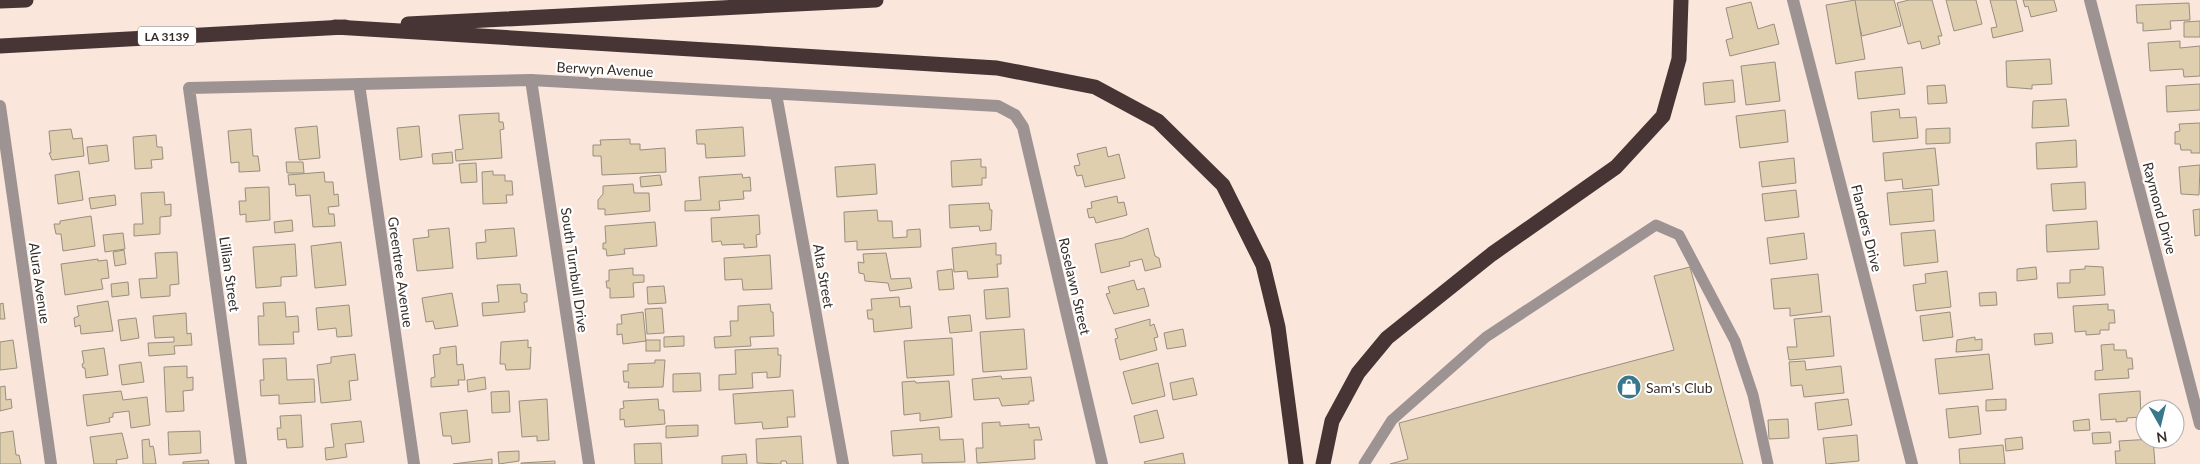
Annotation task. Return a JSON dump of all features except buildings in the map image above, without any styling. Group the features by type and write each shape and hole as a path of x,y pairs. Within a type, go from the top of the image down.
{"highway":[{"path":"0,2 26,0"},
{"name":"LA 3139","path":"0,46 876,0"},
{"path":"1323,464 1332,421 1358,373 1388,338 1492,254 1616,167 1663,116 1679,59 1681,0"},
{"path":"335,27 997,68 1095,87 1158,121 1223,185 1263,264 1278,327 1296,464"}],"street":[{"name":"Flanders Drive","path":"1793,0 1912,464"},
{"name":"Raymond Drive","path":"2090,0 2200,424"},
{"name":"Berwyn Avenue","path":"189,88 531,80 998,106 1015,117"},
{"name":"South Turnbull Drive","path":"531,80 589,464"},
{"name":"Greentree Avenue","path":"359,84 414,464"},
{"name":"Lillian Street","path":"189,88 241,464"},
{"name":"Alta Street","path":"776,94 843,464"},
{"name":"Alura Avenue","path":"0,106 51,464"},
{"name":"Roselawn Street","path":"1015,117 1022,127 1102,464"}],"lane":[{"path":"1364,464 1392,420 1486,337 1656,225 1679,235 1735,341 1754,395 1768,464"}],"place":[{"name":"Sam's Club","path":"1629,387"}]}
